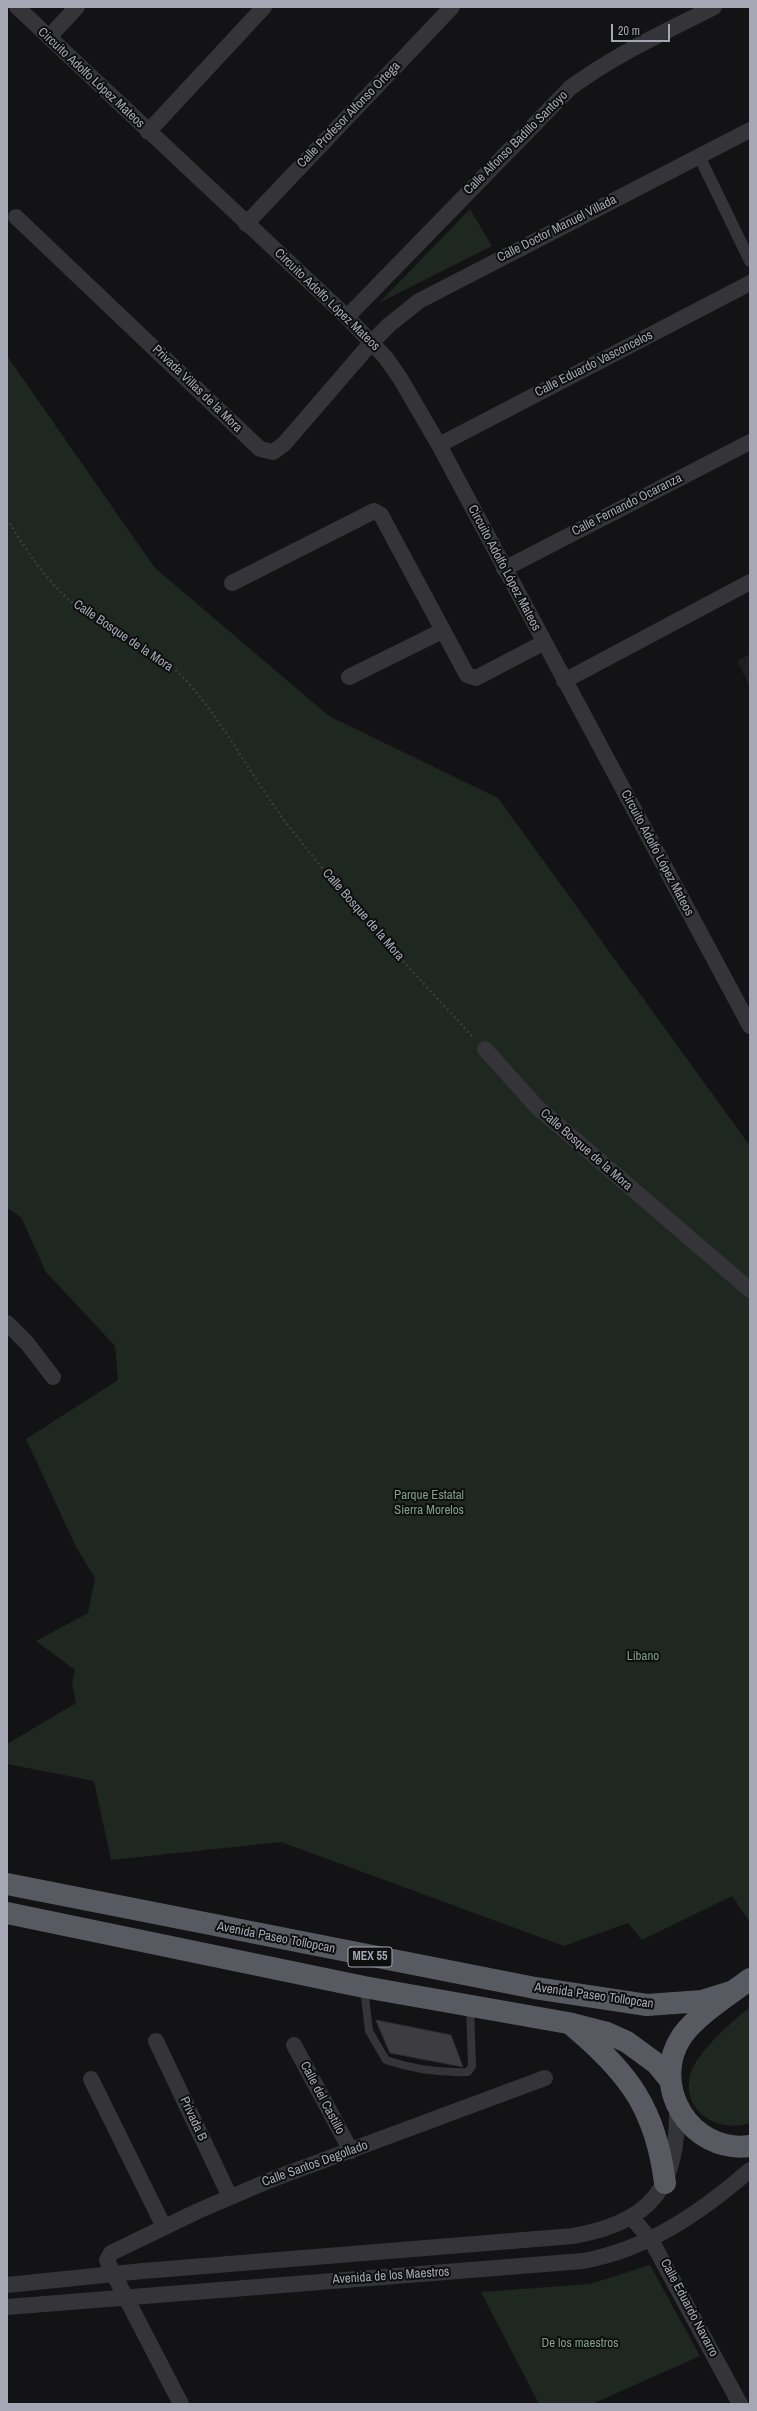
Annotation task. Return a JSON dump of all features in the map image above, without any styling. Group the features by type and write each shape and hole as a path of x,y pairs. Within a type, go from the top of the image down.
{"highway":[{"name":"Avenida Paseo Tollopcan","path":"7,1884 512,1984 639,2004 675,2005 702,2001 742,1985"},
{"name":"MEX 55","path":"7,1913 364,1987 568,2023 607,2033 628,2042 658,2064 670,2080"},
{"path":"742,1985 694,2024 683,2036 675,2050 670,2080 677,2108 685,2119 704,2136 728,2145 750,2146"},
{"path":"568,2023 611,2060 634,2088 650,2117 657,2138 665,2183"}],"street":[{"name":"Circuito Adolfo López Mateos","path":"17,7 148,132 347,317 372,342 400,378 439,445 504,569 750,1026"},
{"path":"48,37 77,7"},
{"path":"148,132 264,7"},
{"name":"Calle Profesor Alfonso Ortega","path":"246,224 452,7"},
{"name":"Calle Alfonso Badillo Santoyo","path":"347,317 570,88 594,70 625,52 714,7"},
{"name":"Calle Doctor Manuel Villada","path":"372,342 405,312 439,289 750,130"},
{"path":"699,156 750,260"},
{"name":"Privada Villas de la Mora","path":"16,217 260,449 266,452 279,449 372,342"},
{"name":"Calle Eduardo Vasconcelos","path":"439,445 750,283"},
{"name":"Calle Fernando Ocaranza","path":"504,569 750,442"},
{"path":"232,583 374,511 382,515 442,631 467,675 476,678 544,643"},
{"path":"564,681 750,582"},
{"path":"349,678 442,631"},
{"name":"Calle Bosque de la Mora","path":"485,1049 537,1107 750,1290"},
{"path":"7,1323 27,1343 53,1377"},
{"name":"Privada B","path":"156,2041 230,2197"},
{"name":"Calle del Castillo","path":"294,2045 351,2151"},
{"name":"Calle Santos Degollado","path":"113,2274 107,2260 111,2253 230,2197 545,2078"},
{"path":"91,2079 164,2227"},
{"name":"Avenida de los Maestros","path":"7,2285 113,2274 573,2236 599,2231 631,2217 646,2206 665,2183 674,2160 677,2138 677,2108"},
{"name":"Avenida de los Maestros","path":"7,2307 124,2296 583,2261 608,2256 652,2240 750,2170"},
{"name":"Calle Eduardo Navarro","path":"631,2217 652,2240 740,2404"},
{"path":"113,2274 181,2404"}],"lane":[{"path":"364,1987 369,2031 386,2060 427,2070 448,2073 468,2072 472,2066 470,2005"}],"path":[{"name":"Calle Bosque de la Mora","path":"7,519 30,558 58,589 88,615 164,661 190,684 287,823 366,922 485,1049"}],"shaded area":[{"path":"750,654 750,686 737,661"}],"green space":[{"path":"470,209 492,246 379,303"},
{"name":"Parque Estatal Sierra Morelos","path":"7,356 155,568 329,716 498,798 750,1146 750,1922 732,1896 642,1940 628,1923 564,1946 281,1842 111,1860 94,1781 7,1764 7,1744 76,1703 72,1683 75,1670 36,1641 88,1613 95,1578 76,1547 26,1439 118,1380 115,1346 46,1272 21,1217 7,1208"},
{"path":"750,2007 750,2123 737,2126 725,2125 714,2122 704,2116 696,2108 691,2098 689,2086 691,2072 700,2056 725,2028"},
{"name":"De los maestros","path":"650,2265 700,2356 592,2404 539,2404 481,2292 590,2284"}],"building":[{"path":"376,2020 451,2035 463,2067 390,2053"}],"park label":[{"name":"Libano","path":"643,1657"}]}
